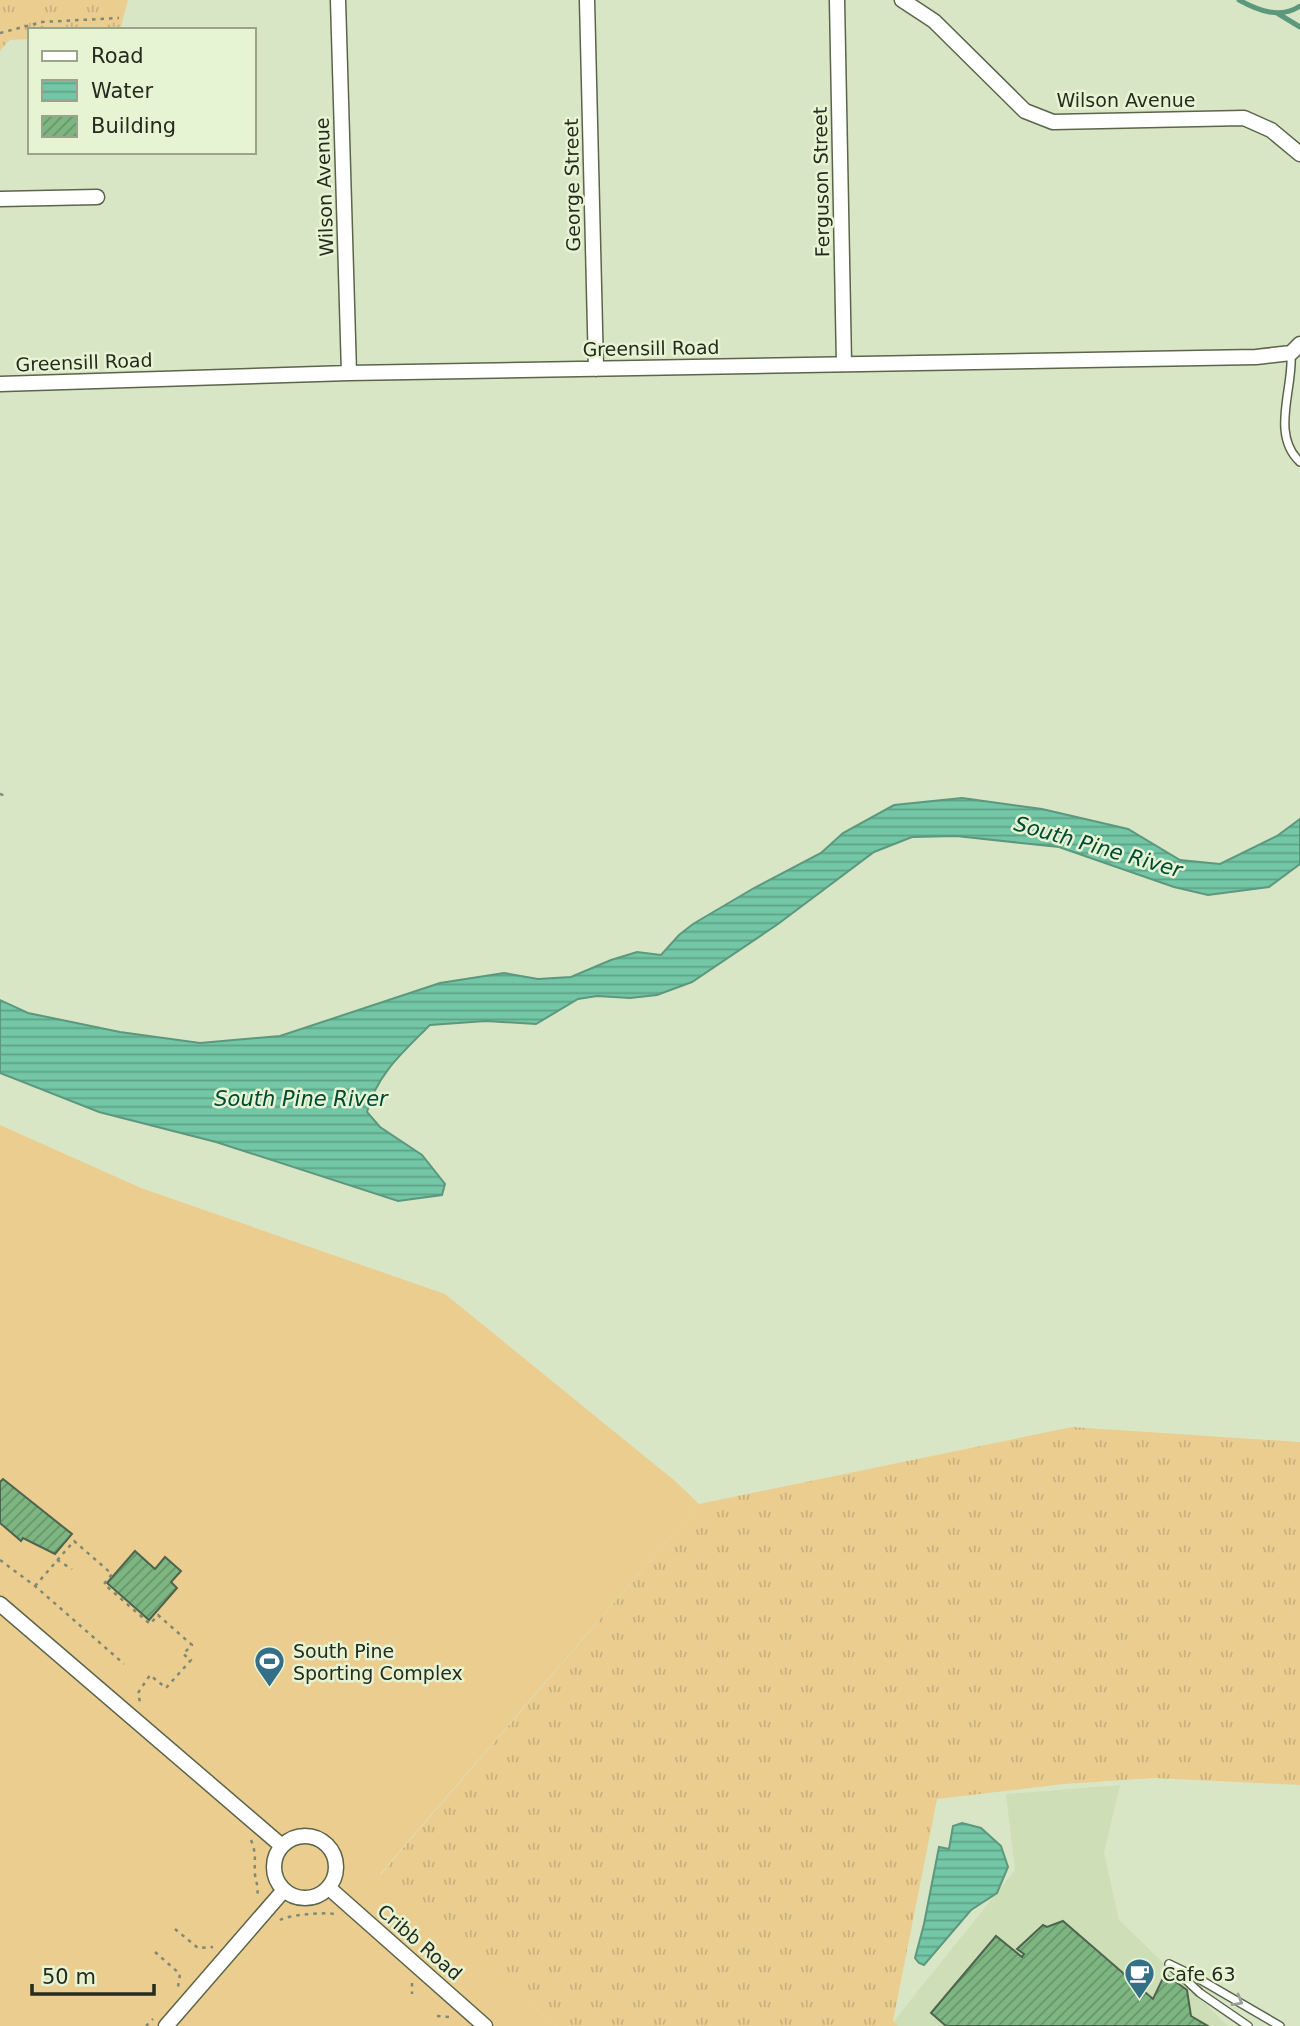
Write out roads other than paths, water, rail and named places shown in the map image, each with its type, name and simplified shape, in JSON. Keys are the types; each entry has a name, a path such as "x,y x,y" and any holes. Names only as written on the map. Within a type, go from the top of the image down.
{"street":[{"name":"Wilson Avenue","path":"338,0 349,373"},
{"name":"George Street","path":"587,0 596,369"},
{"name":"Ferguson Street","path":"837,0 844,364"},
{"name":"Wilson Avenue","path":"902,0 934,21 1025,111 1044,119 1053,122 1244,118 1271,130 1300,154"},
{"path":"0,199 97,197"},
{"name":"Greensill Road","path":"0,384 349,373 1256,357 1295,348"},
{"path":"0,1604 282,1846"},
{"path":"312,1836 330,1847 337,1868 329,1888 312,1898 292,1896 284,1890 277,1882 274,1863 282,1846 290,1839 312,1836"},
{"name":"Cribb Road","path":"329,1888 485,2026"},
{"path":"159,2022 284,1890"}],"lane":[{"path":"1295,348 1286,438 1290,451 1300,462"},
{"path":"1248,2026 1200,1993 1169,1964 1280,2026"}],"water":[{"name":"South Pine River","path":"962,798 1042,809 1128,829 1180,860 1220,864 1277,836 1300,819 1300,864 1269,887 1208,895 1174,887 1059,847 956,836 912,837 874,852 778,924 692,982 657,995 578,999 536,1024 486,1021 430,1025 384,1075 367,1112 380,1127 422,1155 445,1184 442,1195 398,1201 216,1142 99,1112 0,1073 0,1000 28,1013 120,1032 200,1043 280,1036 440,983 504,973 538,979 571,977 637,952 661,955 693,924 821,853 843,833 894,805"},
{"path":"962,1823 981,1828 1001,1846 1008,1867 997,1893 971,1910 924,1965 915,1958 939,1847 949,1849 953,1826"}],"waterway":[{"path":"1239,0 1277,13 1300,6"},
{"path":"1277,13 1300,27"}],"place":[{"name":"South Pine Sporting Complex","path":"270,1689"},
{"name":"Cafe 63","path":"1139,2001"}]}
